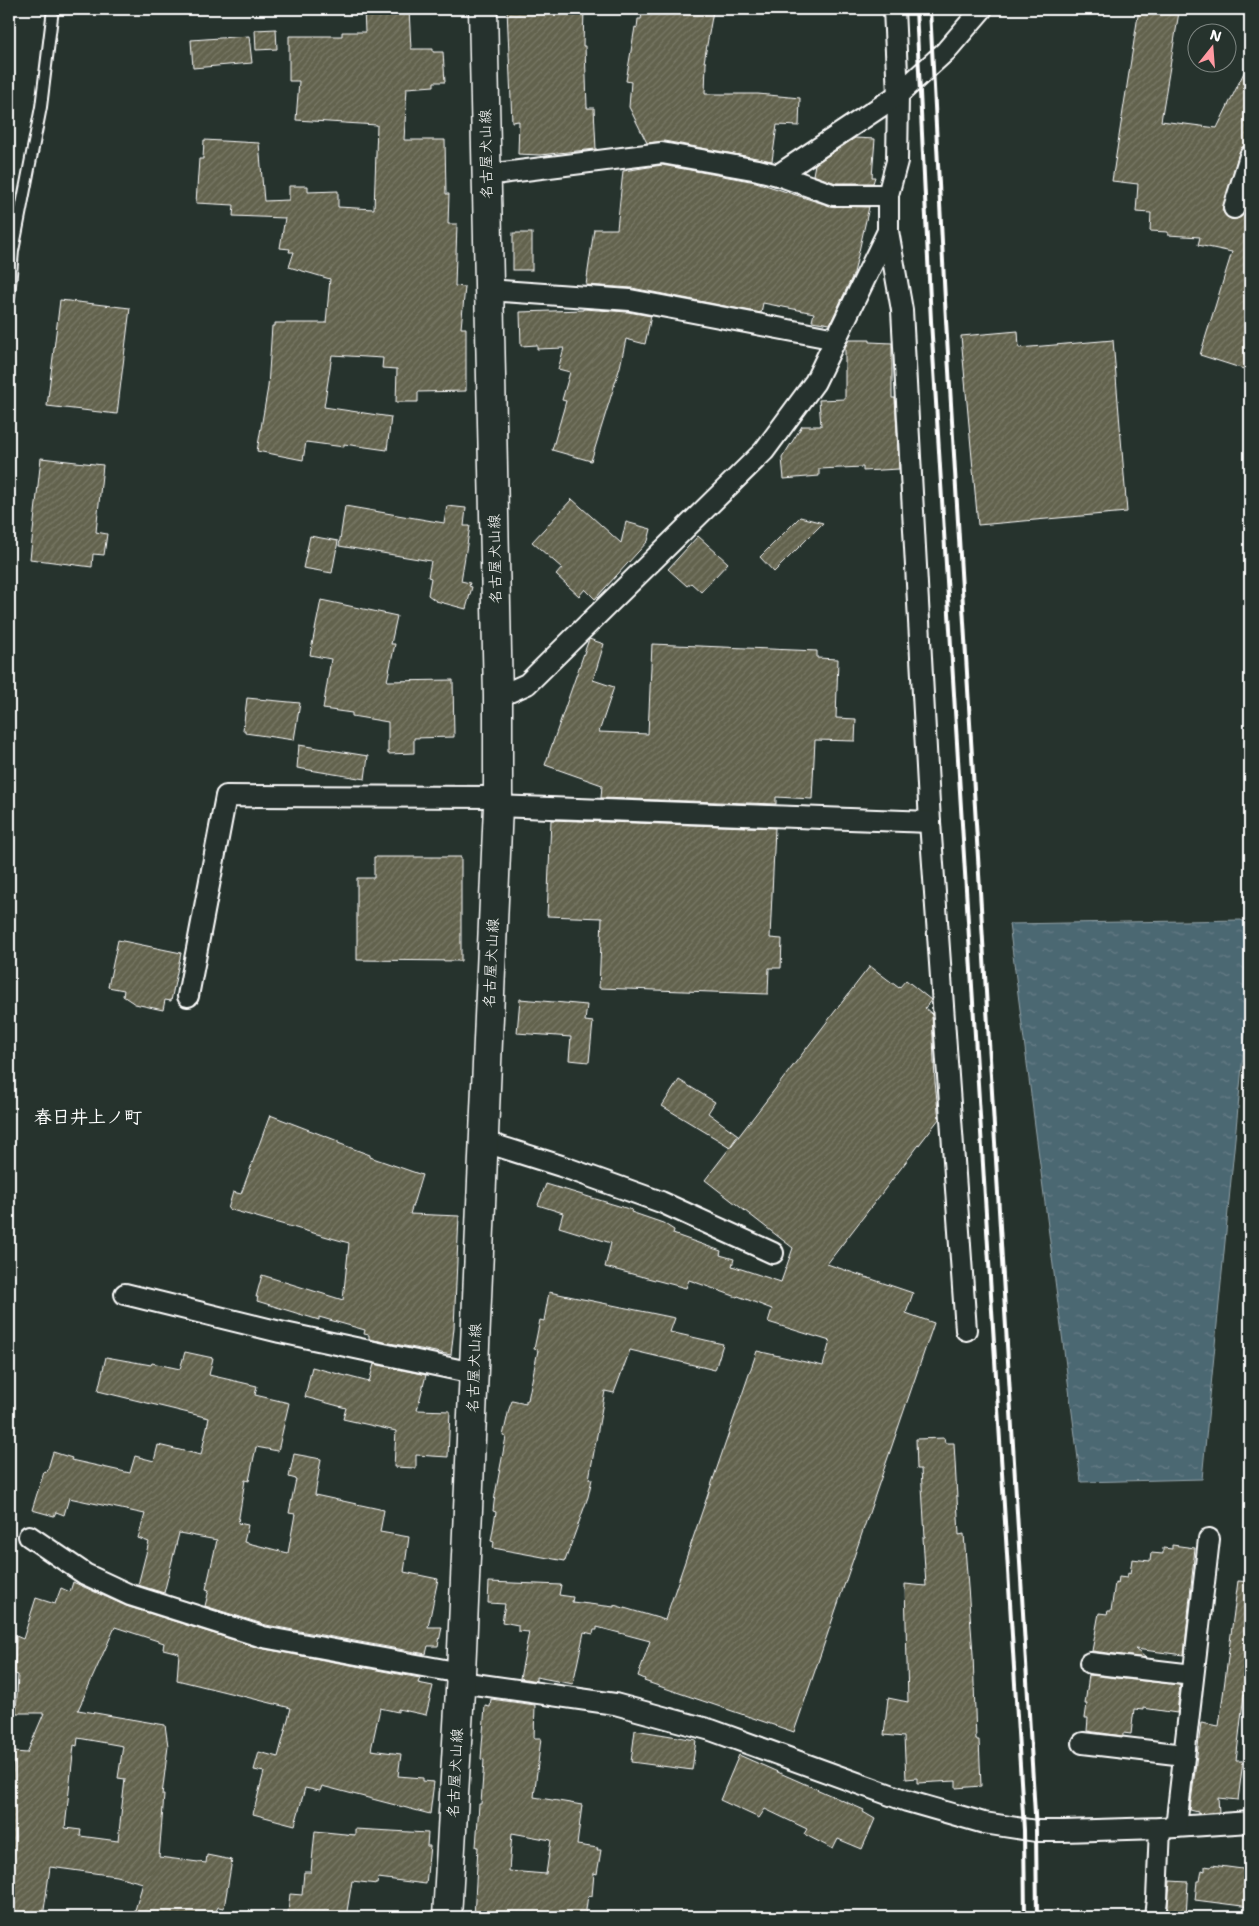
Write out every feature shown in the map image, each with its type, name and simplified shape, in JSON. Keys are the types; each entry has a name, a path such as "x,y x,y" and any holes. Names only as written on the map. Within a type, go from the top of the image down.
{"main road":[{"name":"名古屋犬山線","path":"447,1917 474,1373 482,1141 498,802 498,697 483,9"}],"street":[{"path":"894,9 898,95 897,161 888,195 888,231 902,310 930,822 966,1330"},
{"path":"778,175 898,95 946,51 982,9"},
{"path":"486,175 662,153 758,170 834,195 888,195"},
{"path":"1234,208 1250,156"},
{"path":"498,697 527,684 764,451 815,382 888,231"},
{"path":"488,290 630,300 836,339"},
{"path":"188,996 226,796 498,802 930,822"},
{"path":"482,1141 561,1166 660,1202 773,1253"},
{"path":"125,1294 280,1332 474,1373"},
{"path":"30,1536 85,1574 130,1595 263,1637 460,1677 615,1704 711,1730 907,1801 984,1823 1036,1831 1168,1827 1250,1822"},
{"path":"1154,1917 1168,1827 1184,1755 1210,1539"},
{"path":"1090,1663 1193,1675"},
{"path":"1083,1743 1184,1755"}],"lane":[{"path":"9,297 13,251 40,107 53,9"}],"water":[{"path":"1241,920 1250,925 1250,984 1202,1479 1081,1482 1009,924"}],"building":[{"path":"364,9 409,9 411,49 433,49 433,52 443,52 445,82 434,82 434,86 407,88 404,140 445,140 446,194 449,194 448,224 457,224 455,286 465,287 461,328 466,328 466,391 418,392 418,402 396,402 397,369 382,368 383,358 332,355 324,407 391,417 387,450 344,444 344,447 306,442 303,460 257,451 268,387 272,326 275,326 275,323 326,323 330,279 289,267 294,252 289,252 290,249 280,248 285,218 233,216 234,205 196,203 199,159 203,159 204,140 259,143 264,201 289,200 289,186 308,186 308,192 338,191 338,207 374,209 377,125 296,120 299,81 289,81 289,36 342,36 342,32 365,32"},
{"path":"507,9 584,9 583,46 585,46 587,108 594,108 596,149 540,155 518,154 519,121 512,122"},
{"path":"643,9 700,9 713,11 704,62 706,62 705,94 758,94 800,98 799,126 777,125 772,161 664,141 647,143 629,107 631,82 626,81 635,27 637,28 638,19 641,19"},
{"path":"1139,9 1179,12 1161,121 1217,128 1250,60 1250,144 1242,147 1239,153 1222,210 1231,219 1237,219 1245,212 1250,196 1250,371 1200,355 1232,252 1198,245 1200,237 1168,235 1168,232 1150,231 1151,213 1136,212 1138,184 1112,181"},
{"path":"276,29 277,49 256,50 255,30"},
{"path":"249,36 252,63 193,68 191,40"},
{"path":"855,138 875,139 872,177 875,177 873,183 836,183 813,175 815,164"},
{"path":"662,165 756,182 830,206 869,207 854,273 830,324 812,321 814,313 763,303 761,313 632,288 586,285 594,229 617,229 623,171"},
{"path":"513,233 532,233 532,270 513,270"},
{"path":"60,300 130,308 117,414 47,406"},
{"path":"583,309 628,312 651,316 645,344 626,339 620,367 591,461 552,450 566,401 562,400 570,372 558,369 564,348 537,349 537,345 521,346 520,312"},
{"path":"1018,331 1019,348 1113,340 1127,512 978,525 961,336"},
{"path":"849,340 892,343 892,398 895,398 899,469 863,471 863,467 819,469 819,476 784,479 782,458 802,426 821,426 819,400 845,399 845,347"},
{"path":"41,458 103,465 96,532 107,534 104,555 93,554 92,567 30,559"},
{"path":"572,499 621,543 626,522 651,529 648,541 595,599 585,589 579,596 556,575 562,568 532,542"},
{"path":"345,506 444,523 447,506 466,508 464,526 470,526 461,581 470,583 469,586 472,587 466,609 436,601 428,595 431,578 428,577 431,561 339,546"},
{"path":"800,517 823,523 774,572 760,557"},
{"path":"310,536 338,541 332,573 303,568"},
{"path":"698,536 728,563 701,592 691,583 687,586 668,569"},
{"path":"321,600 397,616 391,644 395,644 387,681 453,680 454,737 414,738 414,753 388,754 388,722 352,716 352,713 323,709 331,659 310,655"},
{"path":"589,639 604,644 593,680 614,687 599,732 648,734 652,644 817,651 817,658 838,659 836,718 856,719 855,741 815,740 812,799 776,797 776,804 601,798 602,785 545,765"},
{"path":"247,698 300,703 294,740 245,733 245,730 243,730"},
{"path":"299,745 368,756 365,779 297,768"},
{"path":"551,820 775,828 770,938 782,939 781,968 769,968 768,994 599,988 602,918 547,916"},
{"path":"374,857 461,857 461,961 357,960 357,878 374,878"},
{"path":"118,940 181,953 171,1001 165,1000 163,1010 135,1004 123,996 124,990 108,987"},
{"path":"870,966 899,988 906,980 931,1000 925,1008 932,1014 935,1082 939,1119 827,1264 913,1293 906,1313 934,1323 794,1732 644,1681 645,1679 638,1676 650,1641 597,1627 593,1634 584,1632 573,1684 536,1677 536,1681 520,1678 529,1632 518,1631 518,1625 502,1622 505,1604 488,1603 489,1582 561,1585 559,1595 573,1597 572,1602 614,1607 614,1605 665,1620 757,1351 823,1366 830,1341 768,1322 772,1309 738,1296 689,1280 686,1288 605,1267 611,1243 559,1227 563,1213 538,1205 546,1184 632,1210 631,1212 663,1223 674,1230 673,1234 721,1251 720,1255 734,1259 732,1266 781,1282 793,1248 705,1180"},
{"path":"520,999 587,1005 585,1021 593,1022 589,1062 569,1060 571,1037 517,1033"},
{"path":"679,1080 715,1102 708,1113 738,1135 730,1147 662,1106"},
{"path":"270,1115 338,1141 338,1143 370,1155 370,1157 422,1175 410,1214 459,1216 451,1355 369,1339 369,1335 364,1334 365,1330 319,1317 319,1320 257,1301 258,1297 256,1297 262,1275 343,1300 349,1243 228,1209 233,1192 241,1194"},
{"path":"549,1292 675,1318 670,1332 723,1344 715,1370 630,1350 614,1393 605,1391 589,1479 592,1479 588,1497 565,1561 493,1548 494,1542 491,1541 496,1512 493,1511 495,1495 506,1437 503,1436 509,1409 512,1401 526,1404 526,1400 528,1400 538,1350 534,1349 540,1320 544,1321"},
{"path":"185,1352 213,1358 209,1375 257,1386 255,1395 289,1403 278,1451 256,1447 249,1481 245,1480 238,1523 248,1525 244,1542 288,1553 295,1514 289,1513 296,1479 289,1477 294,1454 321,1459 315,1495 384,1510 380,1532 409,1537 404,1572 438,1579 428,1627 442,1627 438,1646 428,1646 426,1654 266,1625 205,1606 209,1590 206,1589 217,1540 179,1533 164,1593 138,1585 149,1542 138,1538 145,1514 69,1498 64,1515 56,1512 54,1516 32,1510 44,1471 47,1472 53,1452 72,1458 71,1460 130,1473 135,1456 154,1461 158,1445 201,1455 209,1418 98,1391 106,1357 180,1369"},
{"path":"374,1364 426,1375 417,1410 450,1411 448,1457 416,1455 416,1468 394,1467 396,1431 343,1419 346,1408 305,1397 312,1367 369,1382"},
{"path":"944,1438 945,1443 954,1443 959,1535 964,1534 973,1654 976,1740 979,1740 981,1786 956,1788 956,1781 917,1783 917,1778 906,1779 904,1737 884,1735 888,1698 908,1702 905,1584 926,1586 921,1469 917,1469 916,1439"},
{"path":"1172,1545 1195,1548 1184,1655 1135,1649 1146,1658 1092,1651 1099,1613 1107,1614 1108,1611 1111,1611 1115,1583 1118,1584 1119,1577 1127,1578 1128,1573 1130,1574 1132,1559 1150,1561 1151,1553 1163,1554 1163,1548 1172,1549"},
{"path":"1238,1581 1250,1582 1250,1695 1244,1694 1236,1761 1243,1761 1238,1800 1218,1798 1219,1812 1198,1814 1198,1812 1190,1810 1201,1723 1219,1726"},
{"path":"73,1582 126,1606 259,1648 420,1678 418,1683 433,1686 426,1715 398,1709 398,1712 380,1708 371,1750 401,1754 398,1776 423,1778 423,1781 434,1782 430,1814 322,1786 320,1791 305,1788 295,1825 253,1814 264,1772 254,1770 259,1752 278,1757 291,1708 177,1680 179,1653 163,1649 164,1643 115,1627 78,1710 165,1725 168,1746 162,1795 164,1795 159,1857 206,1863 207,1855 232,1860 224,1908 218,1907 213,1917 133,1917 143,1883 116,1876 50,1867 43,1917 9,1917 9,1827 14,1784 12,1784 14,1752 27,1753 44,1713 16,1713 18,1675 15,1674 16,1636 23,1639 36,1598 55,1604 61,1588 70,1592","holes":["78,1738 123,1746 118,1778 125,1779 118,1841 80,1836 81,1830 65,1828 74,1745 77,1746"]},
{"path":"1089,1675 1180,1685 1177,1713 1143,1708 1143,1710 1134,1709 1131,1734 1123,1733 1123,1736 1087,1731 1088,1718 1085,1718 1087,1704 1085,1704"},
{"path":"491,1699 535,1705 534,1738 541,1738 534,1797 582,1805 577,1845 601,1850 597,1874 594,1873 592,1896 588,1895 585,1917 474,1917 478,1847 476,1847 484,1760 481,1759 485,1706 490,1707","holes":["512,1833 551,1840 546,1874 509,1871"]},
{"path":"635,1730 696,1740 692,1770 631,1762"},
{"path":"739,1755 864,1810 863,1812 875,1819 862,1849 838,1839 833,1849 804,1834 807,1829 765,1809 759,1818 720,1800"},
{"path":"355,1829 428,1833 427,1846 430,1846 426,1884 378,1878 377,1884 352,1881 346,1917 288,1913 290,1894 302,1895 304,1872 311,1872 315,1831 355,1835"},
{"path":"1212,1865 1250,1870 1250,1907 1195,1900 1197,1881 1200,1881 1202,1870 1205,1871 1205,1866 1211,1867"},
{"path":"1170,1881 1188,1882 1186,1917 1167,1917"}],"railway":[{"path":"916,9 931,321 1024,1830 1025,1917"},
{"path":"930,9 946,320 1036,1831 1037,1917"}],"district":[{"name":"春日井上ノ町","path":"88,1117"}]}
